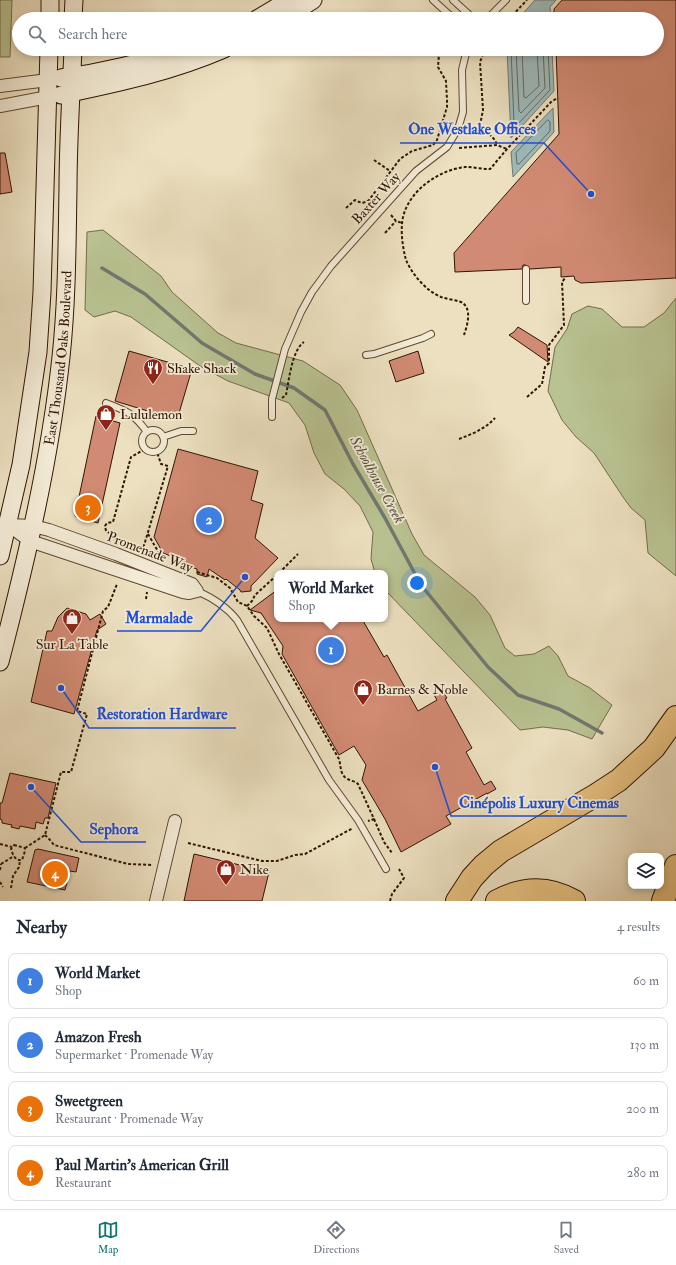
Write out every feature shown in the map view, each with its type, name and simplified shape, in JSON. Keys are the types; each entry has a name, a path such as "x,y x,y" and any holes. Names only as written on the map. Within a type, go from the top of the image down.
{"highway":[{"path":"457,901 472,878 484,865 501,851 619,780 654,748 676,717"},
{"path":"663,901 676,866"},
{"path":"497,901 509,894 528,890 563,894 574,901"}],"main road":[{"path":"50,0 50,12"},
{"path":"74,0 74,12"},
{"path":"269,12 289,0"},
{"path":"294,12 313,0"},
{"name":"East Thousand Oaks Boulevard","path":"0,556 4,524 22,461 38,352 42,292 49,56"},
{"name":"East Thousand Oaks Boulevard","path":"0,662 32,534 53,421 61,357 66,303 73,56"},
{"path":"48,97 71,85 162,56"},
{"path":"48,80 71,85 111,85 170,70 206,56"}],"street":[{"path":"0,86 48,80"},
{"path":"0,106 48,97"},
{"name":"Promenade Way","path":"4,524 184,592 189,593 197,591 192,584 101,548 49,530 32,534"},
{"path":"156,901 175,821"}],"lane":[{"path":"433,0 446,12"},
{"path":"453,0 466,12"},
{"path":"493,12 506,0"},
{"name":"Baxter Way","path":"272,417 272,399 289,338 312,292 331,266 416,171 447,147 458,129 463,106 462,70 465,56"},
{"path":"526,269 526,301"},
{"path":"366,355 374,354 423,338 430,334"},
{"path":"106,403 126,410 137,419 146,432"},
{"path":"156,431 163,437 163,447 157,452 150,452 145,449 142,442 146,432 156,431"},
{"path":"163,437 181,431 193,431"},
{"path":"197,591 211,597 230,611 237,620 329,780 358,820 386,869"}],"path":[{"path":"515,12 526,0"},
{"path":"346,208 355,200 365,203 369,200 400,159 412,150 433,145 437,140 447,107 446,81 438,67 439,56"},
{"path":"482,56 480,62 483,110 480,126 495,140 497,145"},
{"path":"464,335 468,310 463,303 440,296 426,287 414,274 407,261 402,244 402,223 406,209 412,198 421,188 436,177 465,167 490,169 552,101 558,98"},
{"path":"459,148 497,145 507,149"},
{"path":"374,160 390,171"},
{"path":"369,200 373,203"},
{"path":"391,215 396,221 402,223"},
{"path":"385,233 396,221"},
{"path":"527,398 542,384 545,367 550,360 549,345 564,325 562,282 566,277"},
{"path":"286,395 295,355 300,345 304,342"},
{"path":"459,439 474,434 491,423 495,418"},
{"path":"116,541 114,534 106,531 105,526 108,523 113,522 131,457 145,449"},
{"path":"142,552 168,466 161,464 157,452"},
{"path":"148,534 163,560"},
{"path":"282,570 298,554"},
{"path":"247,606 274,578"},
{"path":"25,848 45,835 61,772 71,772 87,714 78,711 103,611 108,608 118,584"},
{"path":"146,599 147,592"},
{"path":"374,819 384,842 392,853"},
{"path":"188,843 262,861 277,861 285,857 305,854 353,828"},
{"path":"45,835 54,845 128,864 154,865"},
{"path":"0,844 12,847 17,845 25,848"},
{"path":"12,847 14,856 20,860"},
{"path":"11,888 13,876 19,867 20,860 24,857 25,848"},
{"path":"0,870 0,864 14,856"},
{"path":"390,901 392,894 404,878 399,868"},
{"path":"0,882 3,887"}],"green space":[{"path":"0,0 12,0 10,57 0,57"},
{"path":"103,230 161,276 172,292 218,333 236,343 303,361 340,385 357,410 412,534 424,555 475,597 490,615 505,648 515,656 534,654 549,646 558,656 568,676 590,688 612,705 592,739 568,730 543,727 520,730 388,593 388,570 374,570 371,559 373,532 360,506 344,489 325,474 314,453 305,425 289,403 228,381 200,366 131,317 115,311 94,317 85,310 87,232"},
{"path":"676,298 676,576 648,553 645,520 631,508 594,453 576,437 562,420 548,391 555,347 567,329 572,314 588,306 602,309 622,327 644,327 664,313"}],"water":[{"path":"535,0 556,0 550,7 550,12 524,12"},
{"path":"507,56 552,56 554,91 511,138"},
{"path":"553,108 554,132 513,177 511,152"}],"building":[{"path":"562,0 676,0 676,278 581,283 575,280 574,276 561,277 561,267 530,269 526,265 523,265 522,269 455,272 454,253 559,134 556,56 664,56 664,12 554,12 554,9"},
{"path":"0,153 5,153 12,192 0,194"},
{"path":"518,327 547,345 548,362 509,335"},
{"name":"Shake Shack","path":"129,351 192,369 177,420 115,401"},
{"path":"418,351 424,373 396,382 389,361"},
{"path":"96,416 120,423 98,523 75,516"},
{"path":"178,449 258,471 251,500 263,504 255,538 278,558 251,586 251,591 241,592 226,579 225,580 209,569 207,577 197,574 197,569 173,561 173,557 163,553 154,537"},
{"path":"274,592 274,622 364,622 384,657 387,655 418,711 437,700 434,695 442,690 447,698 445,699 472,748 466,752 484,785 491,781 496,789 446,816 451,824 401,852 385,819 362,780 366,765 354,746 339,755 282,654 283,646 261,613 250,610"},
{"path":"67,608 86,614 90,620 100,614 106,624 97,630 74,714 31,702 47,631 52,631 58,617"},
{"path":"10,773 56,783 48,818 45,818 43,824 36,822 35,829 20,826 19,829 11,827 12,825 2,823 2,820 0,819 0,803 2,803"},
{"path":"38,849 79,858 76,872 70,871 65,890 27,882 35,850"},
{"name":"Nike","path":"194,854 269,872 262,901 184,901"}],"waterway":[{"name":"Schoolhouse Creek","path":"102,268 145,294 202,343 255,374 294,388 325,410 353,464 385,518 421,585 488,667 518,695 559,709 602,733"}],"place":[{"name":"One Westlake Offices","path":"591,194"},
{"name":"Shake Shack","path":"153,385"},
{"name":"Lululemon","path":"106,431"},
{"name":"Sweetgreen","path":"88,508"},
{"name":"Amazon Fresh","path":"209,520"},
{"name":"Marmalade","path":"245,577"},
{"name":"Sur La Table","path":"72,635"},
{"name":"World Market","path":"331,650"},
{"name":"Restoration Hardware","path":"61,688"},
{"name":"Barnes & Noble","path":"363,706"},
{"name":"Cinépolis Luxury Cinemas","path":"435,767"},
{"name":"Sephora","path":"31,787"},
{"name":"Paul Martin's American Grill","path":"55,874"},
{"name":"Nike","path":"226,886"}]}
